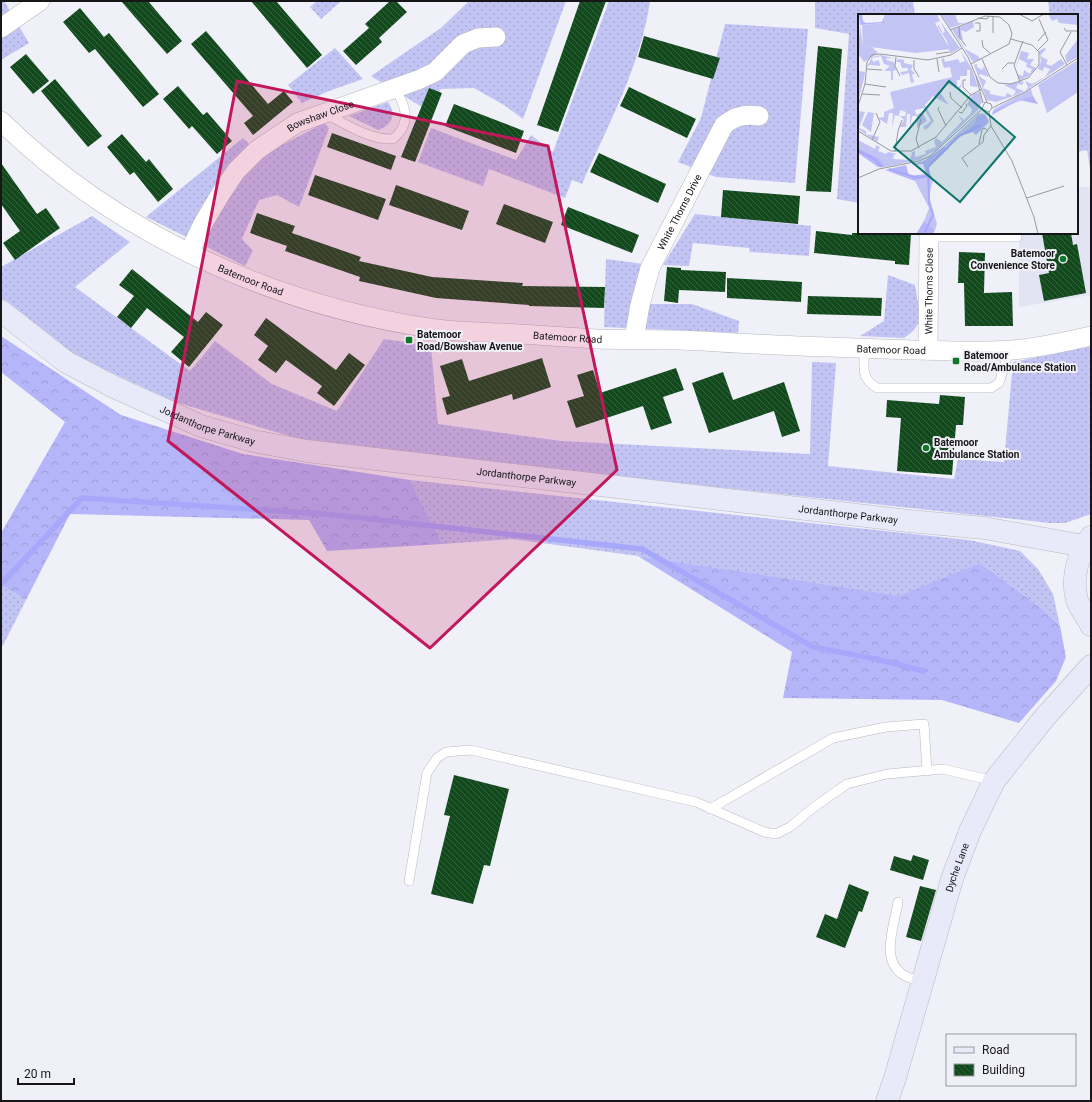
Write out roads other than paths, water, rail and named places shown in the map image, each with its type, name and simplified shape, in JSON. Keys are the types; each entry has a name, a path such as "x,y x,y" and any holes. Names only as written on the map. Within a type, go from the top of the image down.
{"main road":[{"name":"Jordanthorpe Parkway","path":"1,311 66,362 114,387 201,426 253,441 307,451 909,521 984,528 1087,542"},
{"path":"1087,542 1075,575 1077,600 1091,625"},
{"name":"Dyche Lane","path":"887,1101 952,879 970,831 994,780 1045,717 1091,666"}],"street":[{"path":"1,28 40,1"},
{"name":"Bowshaw Close","path":"189,253 204,222 236,172 257,150 297,123 436,72 463,44 478,38 496,37"},
{"name":"White Thorns Drive","path":"634,339 640,305 650,268 724,125 733,118 748,115 759,116"},
{"name":"Batemoor Road","path":"1,121 52,167 100,202 189,253 271,288 309,301 362,315 438,329 864,349 1009,351 1045,346 1091,336"},
{"name":"White Thorns Close","path":"928,350 929,235"}],"lane":[{"path":"324,113 362,132 384,140 392,140 398,135 405,116 404,105 395,88"},
{"path":"929,235 1017,237"},
{"path":"864,349 864,375 868,383 876,388 991,388 999,383 1009,351"},
{"path":"710,809 833,738 886,727 924,724 927,771"},
{"path":"409,881 427,773 437,758 446,752 471,750 478,751 542,765 591,779 623,784 696,802 764,832 776,834 790,827 814,807 847,784 887,774 943,769 994,780"},
{"path":"898,902 890,957 895,967 903,974 922,982"}],"waterway":[{"path":"1,584 82,498 325,514 642,549 813,647 876,659 924,671"}],"place":[{"name":"Batemoor Convenience Store","path":"1063,259"},
{"name":"Batemoor Road/Bowshaw Avenue","path":"409,340"},
{"name":"Batemoor Road/Ambulance Station","path":"956,361"},
{"name":"Batemoor Ambulance Station","path":"926,448"}]}
